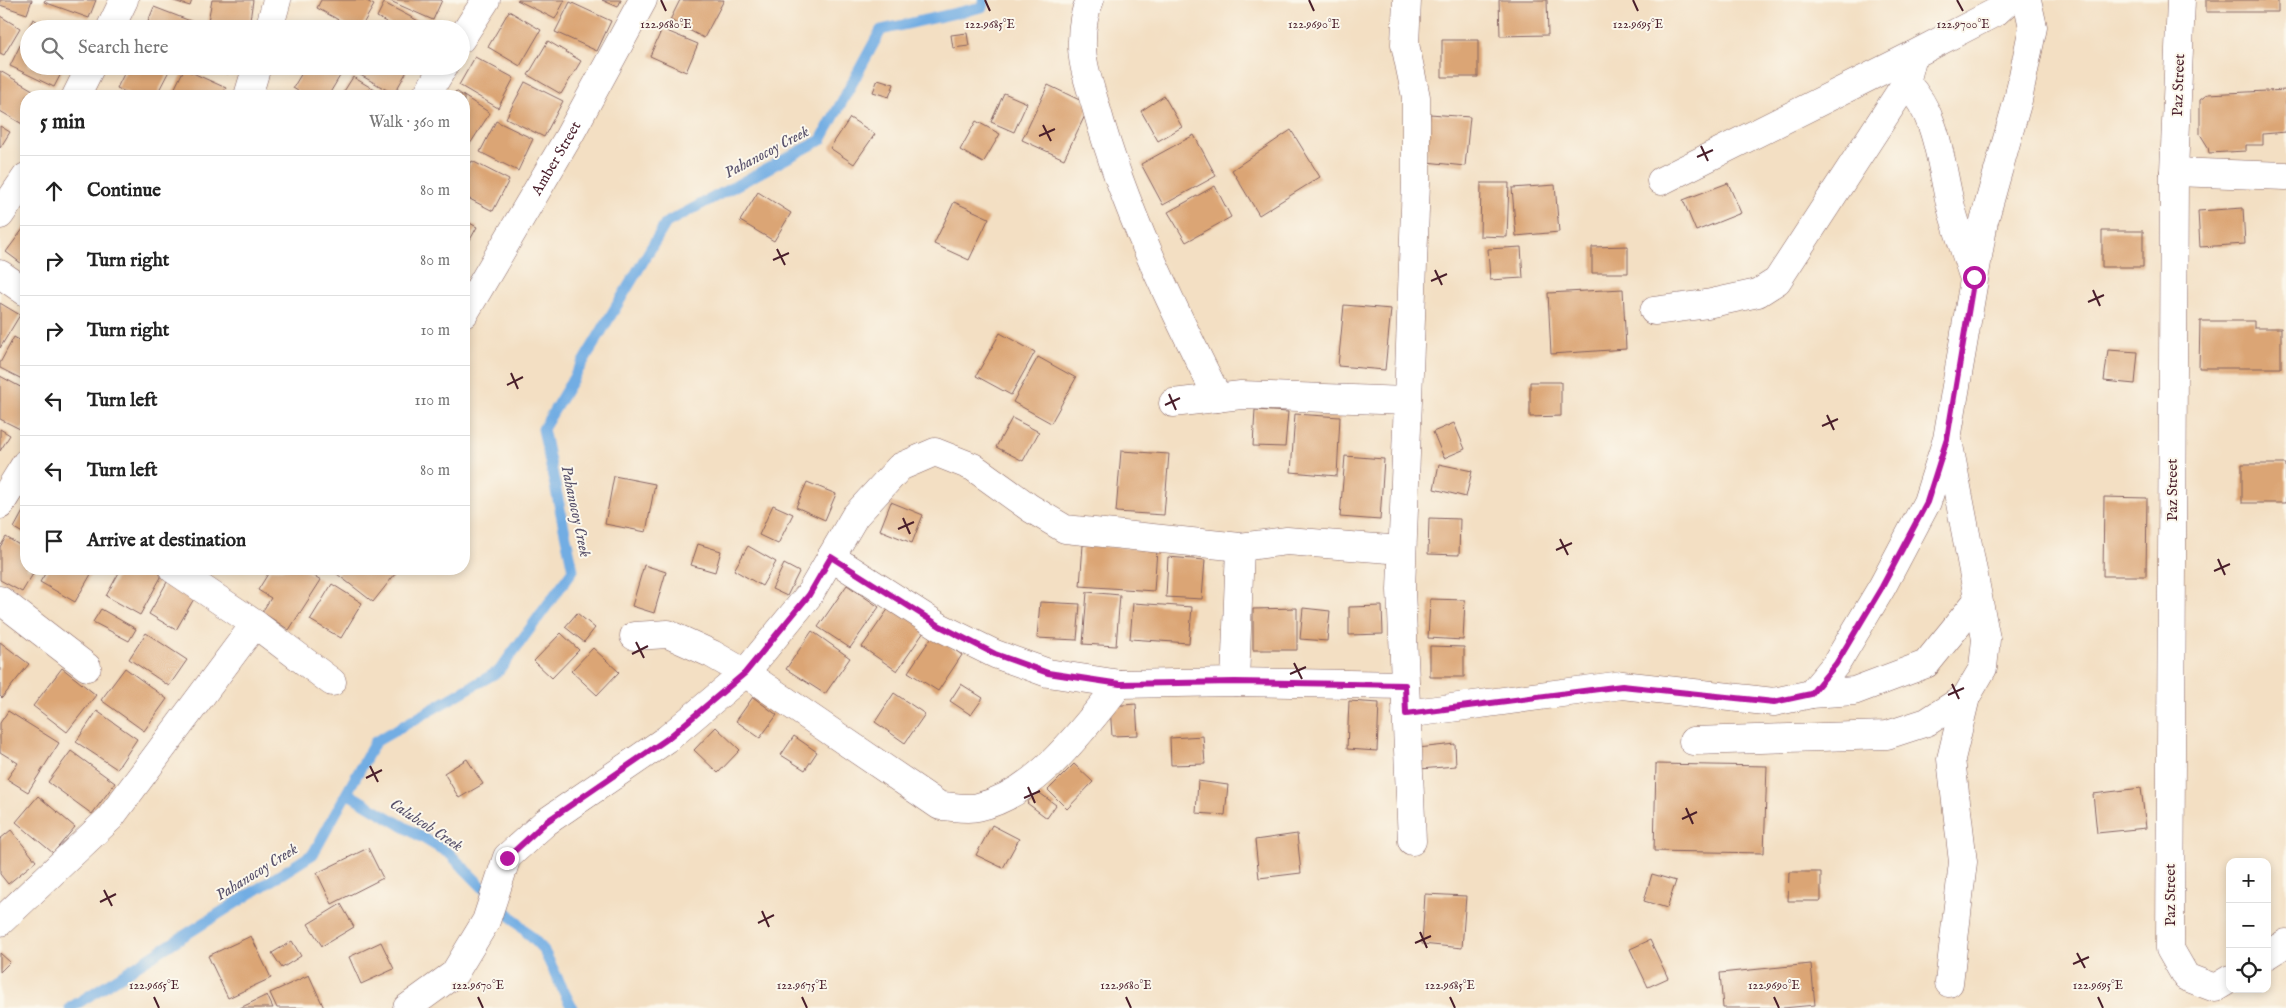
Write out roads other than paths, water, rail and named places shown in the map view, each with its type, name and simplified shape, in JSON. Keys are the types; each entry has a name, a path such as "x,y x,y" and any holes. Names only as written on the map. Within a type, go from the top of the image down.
{"street":[{"path":"114,20 124,0"},
{"path":"271,20 276,0"},
{"path":"470,25 486,0"},
{"name":"Amber Street","path":"470,304 568,136 643,0"},
{"path":"1090,0 1085,11 1082,42 1086,71 1108,150 1165,291 1218,398"},
{"path":"1406,0 1405,44 1416,97 1415,192 1401,590 1412,841"},
{"path":"1661,181 1914,55 1996,12 2009,0"},
{"path":"1811,694 1836,664 1882,587 1927,502 1947,439 1984,221 2018,100 2033,27 2027,0"},
{"name":"Paz Street","path":"2181,0 2174,172 2170,948 2186,977 2215,988 2226,981"},
{"path":"1654,311 1707,304 1758,293 1777,281 1906,83 1914,55"},
{"path":"79,90 86,75"},
{"path":"250,90 254,75"},
{"path":"430,90 439,75"},
{"path":"1906,83 1919,96 1932,121 1951,208 1974,277"},
{"path":"2174,172 2286,176"},
{"path":"0,215 20,186"},
{"path":"0,274 20,288"},
{"path":"1174,402 1241,395 1407,401"},
{"path":"1947,439 1986,640 1983,668 1966,697 1952,759 1963,862 1950,983"},
{"path":"407,1008 454,974 486,922 507,858 546,822 667,739 745,673 809,595 855,516 900,467 935,452 974,467 1030,508 1065,529 1240,548 1287,541 1402,550"},
{"path":"0,505 20,475"},
{"path":"1235,682 1240,548"},
{"path":"831,557 940,626 995,654 1048,673 1120,684 1235,682 1405,685"},
{"path":"182,575 255,624 332,682"},
{"path":"0,600 87,667"},
{"path":"1406,714 1622,686 1774,702 1811,694 1854,691 1926,664 1978,600"},
{"path":"0,922 110,818 255,624"},
{"path":"634,636 668,634 712,654 745,673 940,806 976,808 1009,797 1062,754 1120,684"},
{"path":"1693,741 1887,736 1926,722 1966,697"},
{"path":"2271,953 2286,944"}],"waterway":[{"name":"Pahanocoy Creek","path":"70,1008 313,854 375,742 499,671 573,570 543,429 666,223 821,140 881,30 982,7 984,0"},
{"name":"Calubcob Creek","path":"347,793 450,854 543,949 572,1008"}]}
